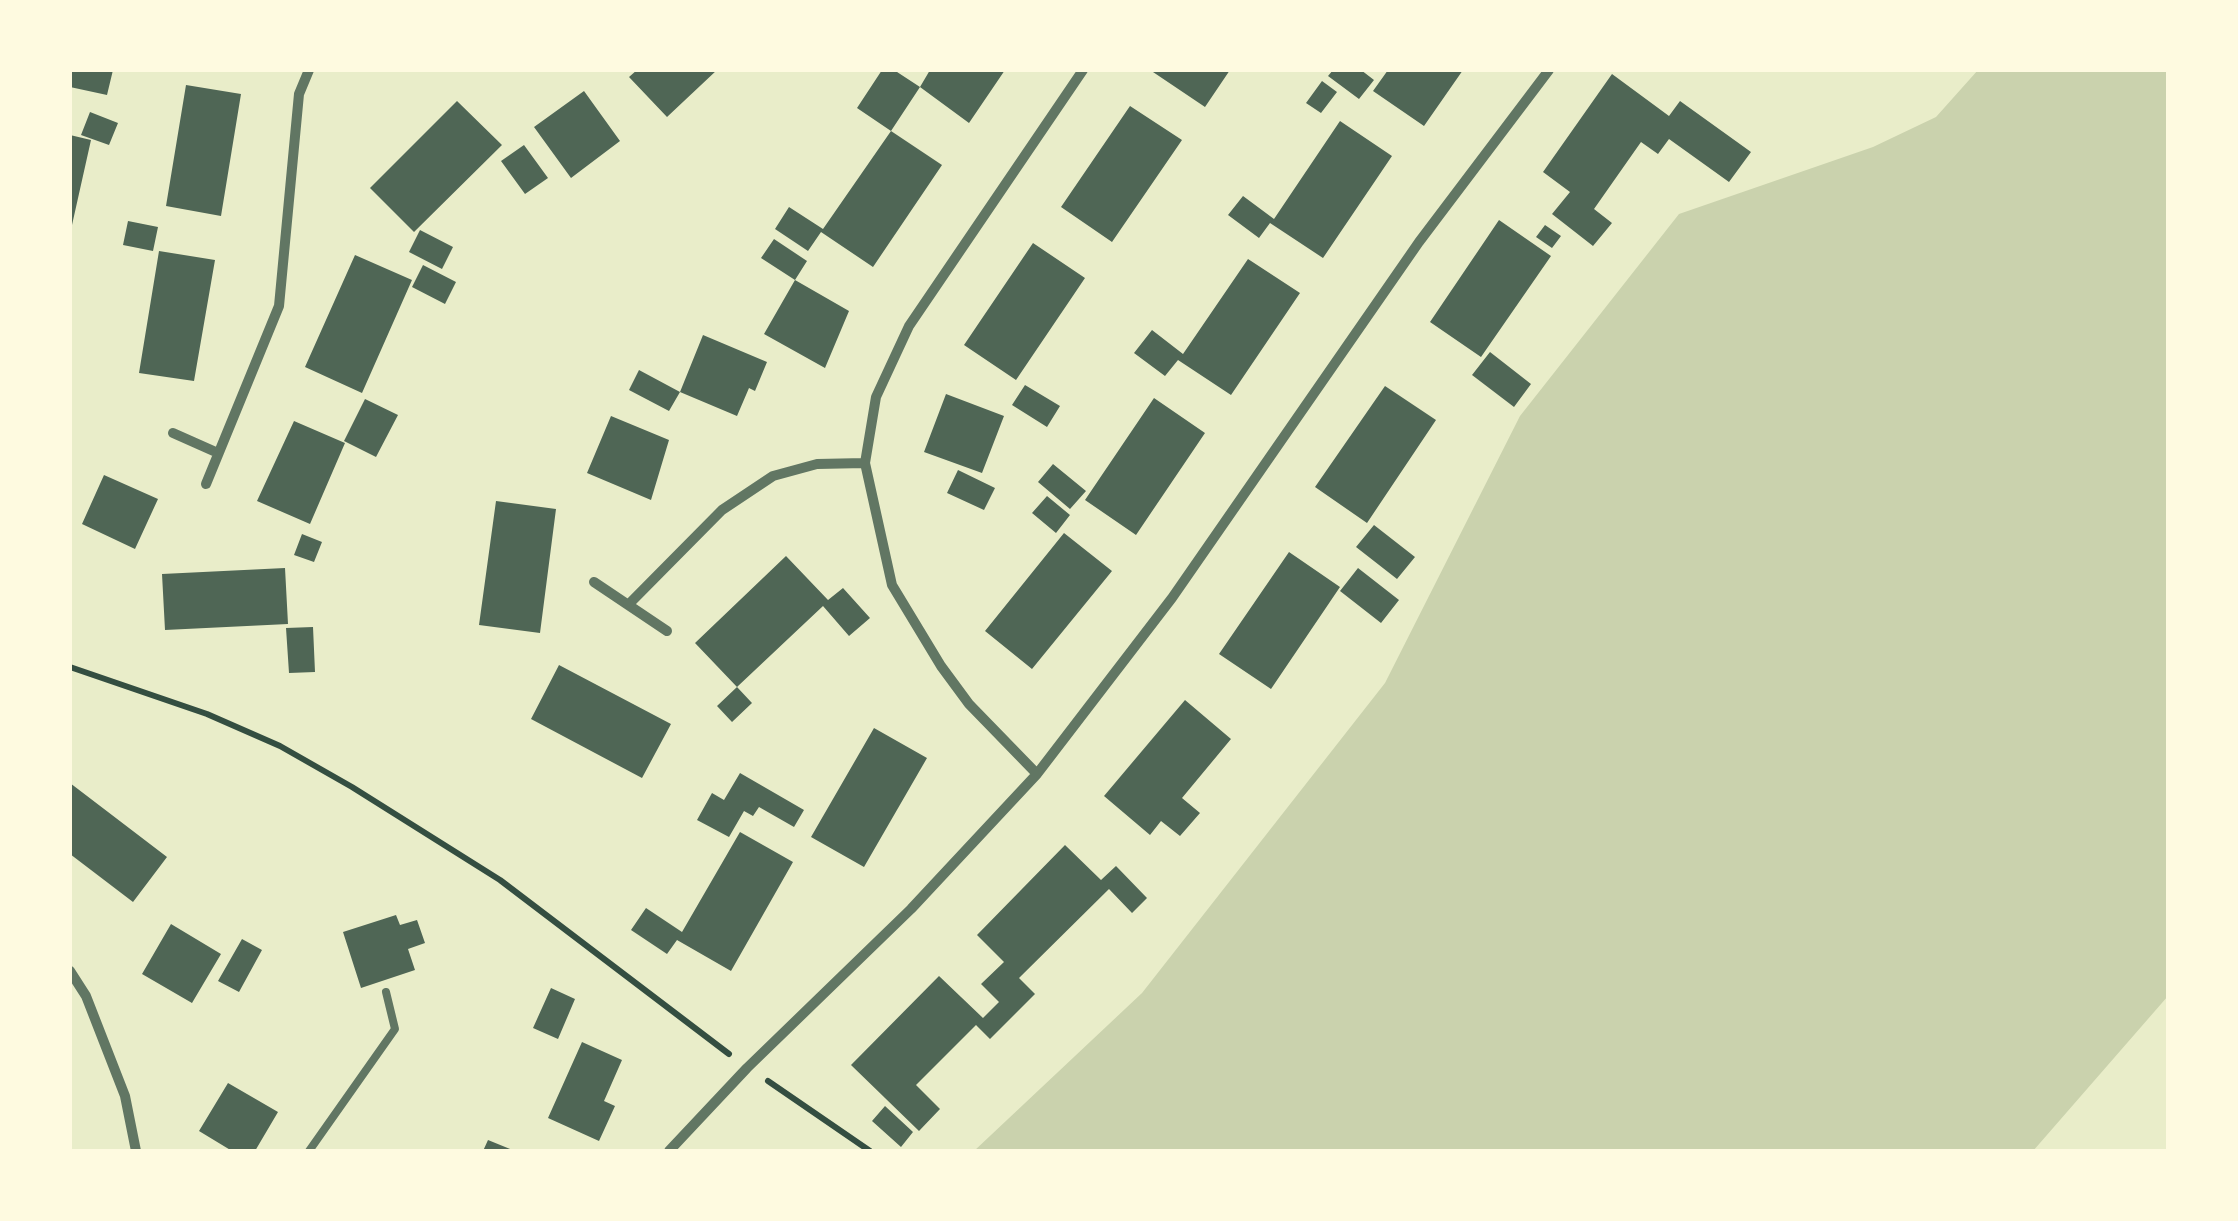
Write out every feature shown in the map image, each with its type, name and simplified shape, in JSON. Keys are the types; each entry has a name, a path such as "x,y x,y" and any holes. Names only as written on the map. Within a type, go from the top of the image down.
{"street":[{"path":"206,484 279,306 300,94 310,70"},
{"path":"1037,774 969,704 940,666 892,584 865,463 876,397 909,326 1083,70"},
{"path":"669,1151 747,1068 911,909 1037,774 1172,598 1419,242 1549,70"},
{"path":"173,433 218,453"},
{"path":"628,606 722,510 773,476 817,464 865,463"},
{"path":"594,582 667,631"},
{"path":"70,971 86,996 125,1096 136,1151"}],"lane":[{"path":"309,1151 395,1029 386,992"}],"path":[{"path":"70,668 208,714 280,746 352,786 500,880 747,1068 870,1151"}],"green space":[{"path":"1978,70 2168,70 2168,996 2033,1151 974,1151 1142,993 1385,683 1520,416 1679,214 1873,147 1936,117"}],"building":[{"path":"70,70 113,70 107,95 70,87"},
{"path":"637,70 717,70 667,117 629,77"},
{"path":"882,70 894,70 920,87 891,131 857,108"},
{"path":"930,70 1005,70 969,123 920,87"},
{"path":"1150,70 1230,70 1205,107"},
{"path":"1333,70 1361,70 1374,80 1359,99 1328,76"},
{"path":"1388,70 1463,70 1424,126 1373,91"},
{"path":"1612,74 1669,116 1680,101 1751,152 1729,182 1669,139 1658,154 1641,142 1594,209 1612,223 1593,246 1552,214 1570,192 1543,172"},
{"path":"1322,81 1337,92 1321,113 1306,103"},
{"path":"186,85 241,94 221,216 166,206"},
{"path":"584,91 620,141 571,178 534,127"},
{"path":"457,101 502,145 414,232 370,188"},
{"path":"1130,106 1182,140 1112,242 1061,207"},
{"path":"90,112 118,123 109,145 81,135"},
{"path":"1340,121 1392,156 1323,258 1270,223 1259,238 1228,215 1243,196 1274,219"},
{"path":"891,131 942,165 873,267 821,232 808,251 775,229 789,207 823,229"},
{"path":"70,135 91,140 72,225 70,225"},
{"path":"524,145 548,178 525,194 501,161"},
{"path":"1499,220 1551,256 1481,357 1430,322"},
{"path":"128,221 158,227 153,251 123,245"},
{"path":"1545,225 1561,236 1552,248 1536,237"},
{"path":"420,230 453,247 442,269 409,252"},
{"path":"774,239 807,261 795,280 761,258"},
{"path":"1033,243 1085,278 1016,380 964,345"},
{"path":"159,251 215,260 194,381 139,373"},
{"path":"355,255 412,280 362,393 305,367"},
{"path":"1248,259 1300,293 1231,395 1178,360 1165,376 1134,353 1152,330 1183,354"},
{"path":"423,265 456,282 445,304 412,287"},
{"path":"795,280 849,311 825,368 764,334"},
{"path":"703,335 767,362 755,391 749,388 737,416 680,392"},
{"path":"1490,352 1531,384 1514,407 1472,375"},
{"path":"639,370 680,392 669,411 629,390"},
{"path":"1025,385 1060,406 1047,427 1012,405"},
{"path":"1385,386 1436,420 1367,523 1315,487"},
{"path":"946,394 1004,416 982,473 924,452"},
{"path":"1154,398 1205,433 1136,535 1085,500"},
{"path":"365,399 398,415 376,457 344,441"},
{"path":"611,416 669,440 651,500 587,473"},
{"path":"294,421 345,443 310,524 257,501"},
{"path":"1053,464 1086,491 1070,509 1038,482"},
{"path":"958,470 995,488 984,510 947,493"},
{"path":"104,475 158,499 135,549 82,524"},
{"path":"1047,496 1070,515 1056,533 1032,513"},
{"path":"496,501 556,509 540,633 479,625"},
{"path":"1374,525 1415,557 1397,579 1356,547"},
{"path":"1064,533 1112,571 1032,669 985,631"},
{"path":"302,534 322,542 314,562 294,555"},
{"path":"1289,552 1340,587 1271,689 1219,654"},
{"path":"786,556 828,600 843,588 870,618 849,636 823,606 737,687 695,643"},
{"path":"285,568 288,624 165,630 162,574"},
{"path":"1358,568 1399,600 1381,623 1340,591"},
{"path":"313,627 315,672 289,673 286,628"},
{"path":"559,665 671,724 642,778 531,719"},
{"path":"737,687 752,703 732,722 717,706"},
{"path":"1185,700 1231,739 1182,798 1200,813 1180,836 1161,821 1150,835 1104,796"},
{"path":"874,728 927,758 864,867 811,837"},
{"path":"740,773 804,810 794,827 759,807 753,816 744,811 729,837 697,820 712,793 724,800"},
{"path":"70,783 167,857 133,902 70,854"},
{"path":"740,832 793,862 731,971 677,940 667,954 631,930 646,908 682,932"},
{"path":"1065,845 1101,880 1116,866 1147,898 1132,913 1109,889 1019,978 1035,994 990,1039 976,1025 916,1085 940,1109 919,1131 851,1065 939,976 983,1018 999,1002 981,984 1004,962 977,935"},
{"path":"396,915 400,925 417,920 425,943 408,949 415,970 361,988 343,932"},
{"path":"171,924 221,954 192,1003 142,974"},
{"path":"242,939 262,950 239,992 218,981"},
{"path":"551,988 575,999 558,1039 533,1028"},
{"path":"582,1042 622,1060 604,1101 615,1106 599,1141 548,1118"},
{"path":"228,1083 278,1112 255,1151 232,1151 199,1131"},
{"path":"885,1106 913,1132 901,1147 872,1121"},
{"path":"488,1140 515,1151 483,1151"}]}
